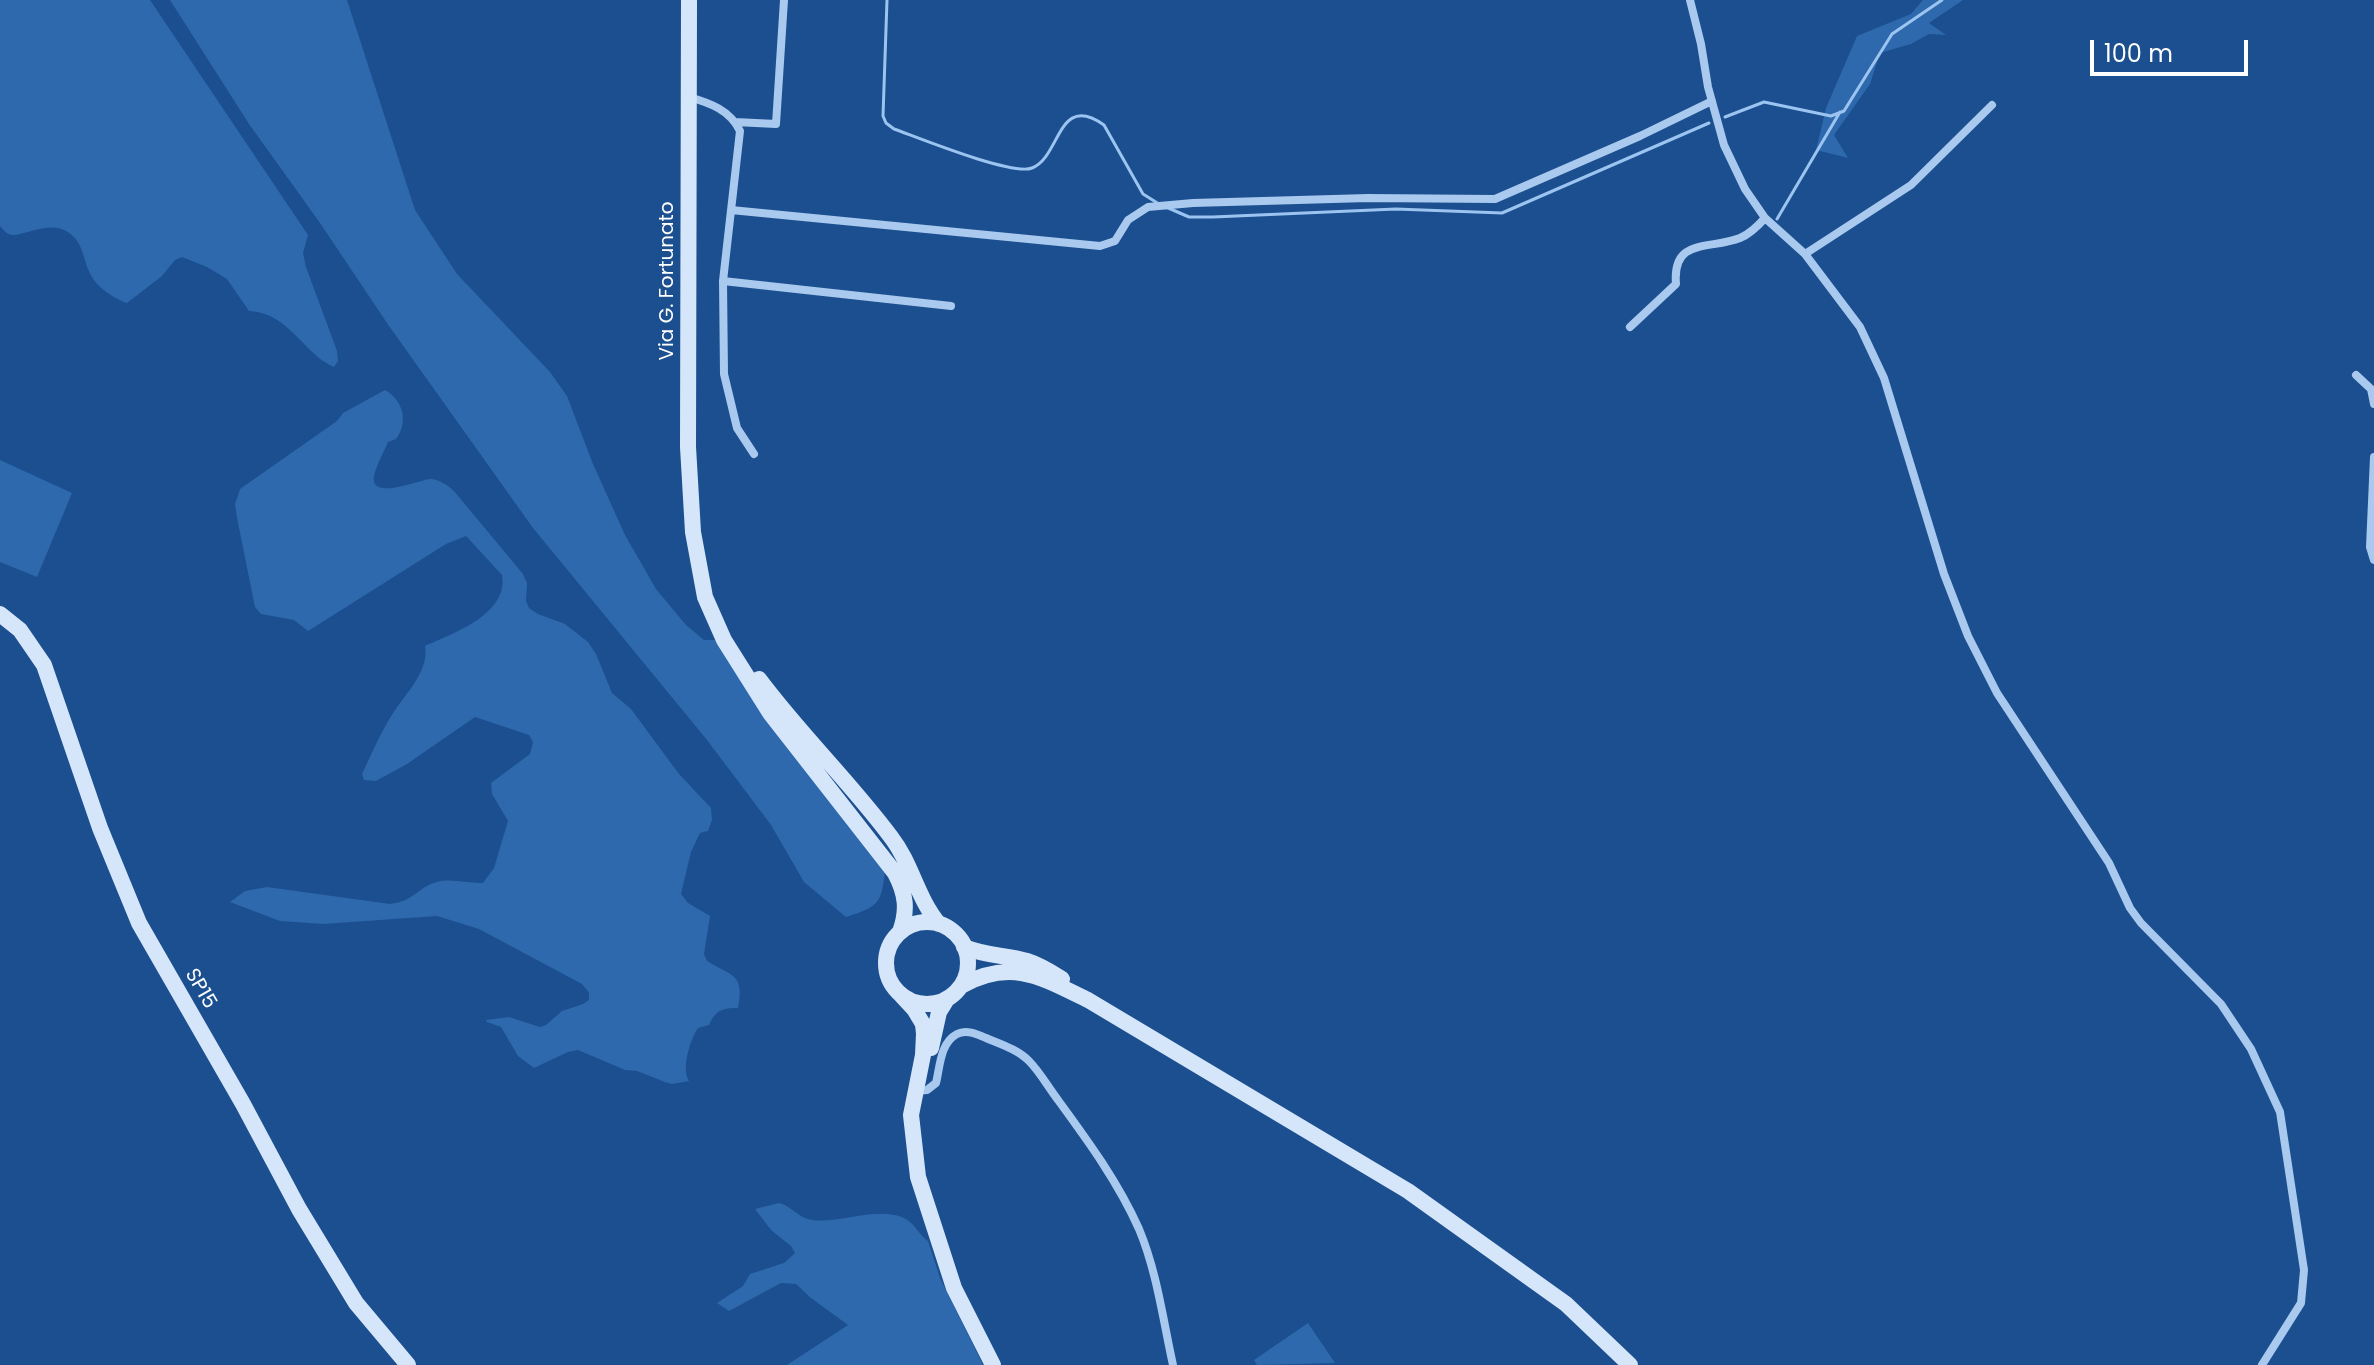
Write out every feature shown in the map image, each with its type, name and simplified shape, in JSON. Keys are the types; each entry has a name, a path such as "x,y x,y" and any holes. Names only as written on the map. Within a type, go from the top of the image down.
{"main road":[{"name":"Via G. Fortunato","path":"689,0 689,492 705,597 741,669 770,713 895,873 906,902 900,932"},
{"name":"Via G. Fortunato","path":"698,561 746,662 892,838 911,869 924,903 939,924"},
{"name":"SP15","path":"0,614 20,630 44,665 100,828 139,923 347,1290 408,1365"},
{"path":"961,986 967,971 964,947 956,935 939,924 918,923 900,932 889,947 886,963 889,979 923,1024 924,1040 911,1115 918,1177 954,1288 993,1365"},
{"path":"964,947 985,955 1025,960 1040,966 1088,1000"},
{"path":"917,1083 932,1046 939,1012 961,986 985,973 1016,972 1058,985 1408,1191 1566,1304 1630,1365"},
{"path":"901,995 924,1004 947,999"}],"street":[{"path":"735,122 776,124 784,0"},
{"path":"1690,0 1724,145 1745,189 1765,218 1805,254 1860,327 1884,378 1944,574 1968,636 1997,693 2102,851 2130,908 2228,1015 2251,1049 2280,1112 2304,1270 2301,1303 2262,1365"},
{"path":"689,97 711,103 735,122 740,131 723,281 724,374 737,428 754,454"},
{"path":"731,210 1100,246 1115,241 1128,220 1148,207 1368,198 1495,199 1712,101"},
{"path":"1805,254 1911,185 1992,105"},
{"path":"1630,327 1676,284 1678,260 1688,250 1741,238 1765,218"},
{"path":"723,281 951,306"},
{"path":"2356,375 2371,389 2374,404"},
{"path":"2374,457 2370,547 2374,560"},
{"path":"917,1083 927,1090 936,1083 942,1054 948,1043 955,1035 964,1032 1015,1050 1029,1061 1095,1151 1127,1205 1152,1269 1173,1365"}],"shaded area":[{"path":"0,0 150,0 308,235 303,253 337,351 338,361 334,367 313,353 286,326 263,313 249,311 227,279 207,267 182,257 175,260 162,276 127,303 107,293 95,281 71,234 57,228 13,235 4,231 0,226"},
{"path":"170,0 347,0 415,210 457,274 550,372 567,396 625,535 656,589 686,625 704,640 724,640 887,860 882,892 875,904 846,917 804,882 771,825 707,740 533,528 249,124"},
{"path":"1923,0 1963,0 1929,23 1946,35 1929,34 1911,44 1880,53 1870,84 1834,135 1848,158 1816,150 1826,108 1857,36 1911,14"},
{"path":"385,390 400,405 403,419 400,432 396,439 388,442 376,468 374,481 378,487 395,488 431,479 454,491 523,574 529,608 565,624 588,642 612,693 631,709 679,774 711,808 712,820 708,831 700,833 691,852 681,894 688,903 710,916 704,954 707,961 734,977 740,997 738,1008 720,1011 709,1025 698,1028 688,1054 686,1069 689,1081 672,1084 637,1071 625,1070 578,1050 534,1068 518,1056 501,1027 486,1020 509,1017 540,1027 562,1011 589,1000 589,993 582,984 479,929 437,916 323,924 280,921 230,902 245,891 267,887 390,904 405,900 437,882 483,883 494,868 508,821 492,794 491,783 530,754 533,742 529,735 475,717 407,764 376,781 364,780 362,774 386,725 419,675 425,646 476,621 497,601 502,589 502,575 466,536 446,544 308,631 294,620 261,614 255,607 235,504 240,489 337,421 343,413"},
{"path":"0,460 72,493 37,577 0,562"},
{"path":"779,1203 812,1220 884,1214 909,1221 928,1241 940,1278 983,1365 787,1365 848,1325 796,1284 781,1283 729,1311 717,1303 743,1286 750,1274 784,1263 795,1253 755,1209"},
{"path":"1308,1323 1335,1363 1257,1365 1254,1360"}],"waterway":[{"path":"887,0 883,116 886,123 894,129 965,155 1021,169 1032,168 1041,162 1068,121 1077,116 1089,117 1104,125 1143,194 1159,204"},
{"path":"1725,117 1764,102 1831,116 1844,111 1892,34 1942,0"},
{"path":"1777,219 1840,112"},
{"path":"1166,207 1189,217 1396,209 1502,213 1709,123"}]}
